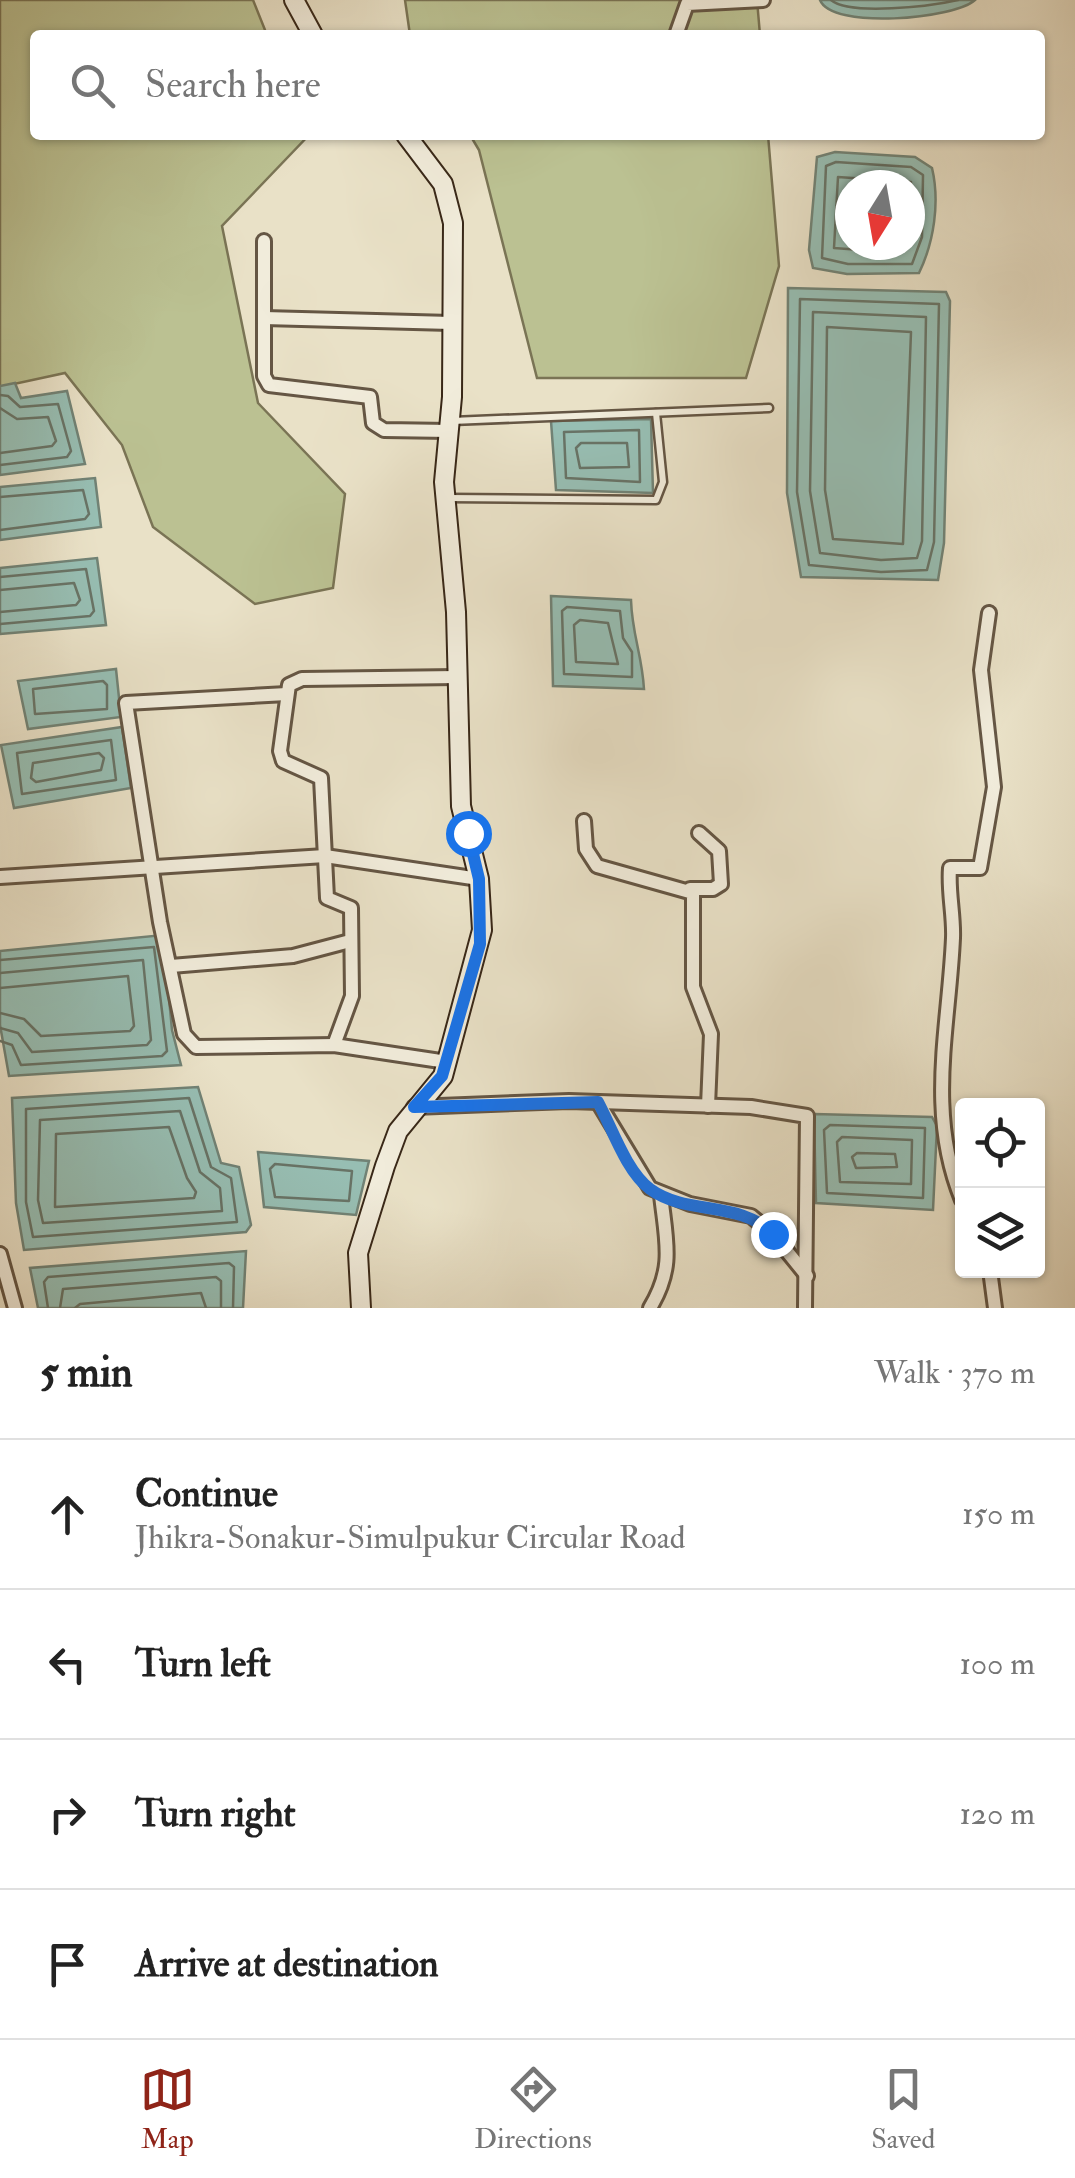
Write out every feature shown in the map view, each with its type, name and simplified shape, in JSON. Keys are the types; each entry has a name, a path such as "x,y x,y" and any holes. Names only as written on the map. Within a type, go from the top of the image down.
{"street":[{"path":"294,0 311,30"},
{"path":"678,30 686,4 763,0"},
{"path":"360,1308 358,1253 391,1149 414,1107 434,1088 447,1062 463,992 480,944 479,879 461,806 458,677 446,498 450,426 450,203 443,184 410,140"},
{"path":"264,241 264,376 269,385 370,397 373,423 384,430 450,426"},
{"path":"264,318 451,323"},
{"path":"959,1188 942,1112 940,1056 954,933 950,868 980,868 994,787 981,670 989,613"},
{"path":"334,1045 351,1005 349,904 327,898 321,778 283,761 280,750 290,685 302,679 458,677"},
{"path":"287,694 126,703 184,1034 196,1047 334,1045 447,1062"},
{"path":"584,821 586,850 597,866 690,889 712,889 722,884 720,851 700,833"},
{"path":"0,878 325,856 479,879"},
{"path":"690,889 694,900 693,987 710,1034 708,1106"},
{"path":"171,966 293,956 350,941"},
{"path":"414,1107 598,1102 708,1106 807,1116 805,1308"},
{"path":"598,1102 640,1178 661,1195 751,1216 773,1234 807,1276"},
{"path":"650,1308 664,1283 668,1264 661,1195"},
{"path":"0,1254 15,1308"},
{"path":"991,1278 995,1308"}],"lane":[{"path":"450,426 768,408"},
{"path":"446,498 656,500 663,482 656,413"}],"green space":[{"path":"0,0 253,0 265,30 30,30 30,140 304,140 222,226 258,403 345,494 333,588 255,604 153,527 122,445 65,373 0,387"},
{"path":"405,0 757,0 760,30 409,30"},
{"path":"473,140 768,140 779,266 746,378 537,378 479,150"}],"water":[{"path":"820,0 975,0 944,12 869,18 829,9"},
{"path":"835,152 915,157 932,168 934,222 925,256 925,170 835,170 835,260 924,260 919,273 847,274 813,268 809,250 817,157"},
{"path":"788,288 946,292 950,301 944,543 938,580 801,577 787,493"},
{"path":"15,383 21,398 67,391 85,464 0,475 0,386"},
{"path":"651,419 653,493 556,490 551,421"},
{"path":"95,478 101,527 0,540 0,487"},
{"path":"97,558 106,625 0,634 0,568"},
{"path":"551,596 631,600 644,689 553,686"},
{"path":"116,669 121,717 28,729 18,681"},
{"path":"122,727 131,788 14,808 1,745"},
{"path":"163,935 172,1030 181,1065 9,1076 0,1025 0,951"},
{"path":"198,1087 221,1163 239,1167 251,1225 246,1232 24,1250 16,1203 12,1098"},
{"path":"814,1114 932,1117 937,1126 933,1210 816,1203"},
{"path":"258,1152 369,1161 356,1215 264,1207"},
{"path":"246,1251 243,1308 38,1308 30,1268"}],"route":[{"path":"468,833 483,910 480,944 463,992 442,1076 414,1107 598,1102 640,1178 650,1188 690,1204 751,1216 773,1234"}]}
